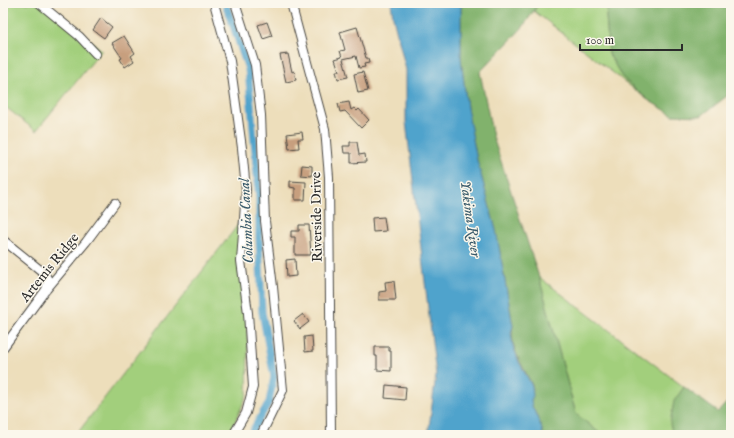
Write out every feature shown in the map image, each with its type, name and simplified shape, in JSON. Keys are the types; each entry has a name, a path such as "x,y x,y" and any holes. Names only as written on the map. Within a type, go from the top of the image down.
{"street":[{"path":"39,3 79,36 96,54"},
{"path":"214,3 230,61 242,148 246,190 241,260 248,313 253,387 246,413 233,435"},
{"path":"234,3 255,65 261,115 264,221 273,287 283,390 260,435"},
{"name":"Riverside Drive","path":"291,3 325,129 327,147 329,177 331,435"},
{"name":"Artemis Ridge","path":"3,348 45,291 86,242 115,203"},
{"path":"3,240 46,276 48,280 45,291"}],"green space":[{"path":"5,3 43,3 102,50 36,131 3,105 3,6"},
{"path":"461,3 539,3 523,27 480,72 493,137 539,277 576,414 602,435 543,435 531,403 533,388 513,342 513,326 496,230 477,160 467,108 461,58"},
{"path":"539,3 609,3 606,16 609,54 622,77 648,100 534,11"},
{"path":"609,3 701,3 731,5 731,91 727,96 701,116 673,115 648,100 622,77 609,54 606,16"},
{"path":"244,217 242,247 248,350 247,395 229,435 76,435"},
{"path":"539,277 684,387 672,410 671,421 673,435 602,435 576,414"},
{"path":"684,387 718,412 731,398 731,435 673,435 670,424 674,401"}],"water":[{"name":"Yakima River","path":"391,3 461,3 461,58 467,108 477,160 496,230 513,326 511,333 513,346 519,362 532,386 532,406 541,426 543,435 428,435 436,375 406,122 406,70"}],"building":[{"path":"101,18 112,27 104,38 93,30"},
{"path":"267,22 272,36 263,39 258,25"},
{"path":"357,27 366,58 368,58 369,63 364,64 365,67 359,68 356,56 343,59 348,77 338,79 336,71 339,71 335,59 342,57 340,51 345,50 340,32"},
{"path":"124,36 135,53 131,56 134,61 125,67 120,59 122,58 112,43"},
{"path":"288,54 292,72 294,71 296,80 286,82 280,55"},
{"path":"363,72 368,91 358,93 354,74"},
{"path":"349,102 351,110 354,108 357,111 359,109 369,120 361,128 345,111 340,112 338,104"},
{"path":"302,132 303,139 298,139 299,148 289,149 287,134"},
{"path":"350,142 357,142 359,155 365,154 366,162 351,163 351,153 344,153 343,146 350,146"},
{"path":"302,165 312,166 312,176 301,175"},
{"path":"290,181 306,182 305,200 295,200 295,188 290,187"},
{"path":"384,217 386,231 373,232 372,218"},
{"path":"299,225 309,225 311,255 295,255 295,237 291,237 291,231 299,231"},
{"path":"295,259 296,276 287,277 286,260"},
{"path":"394,281 396,300 379,300 379,292 386,291 385,282"},
{"path":"303,314 309,322 300,329 294,321"},
{"path":"312,336 313,351 305,352 304,337"},
{"path":"375,347 389,347 389,351 391,351 391,371 377,370 377,356 375,356"},
{"path":"386,385 406,387 405,400 385,398"}],"waterway":[{"name":"Columbia Canal","path":"225,3 248,69 259,199 262,312 274,377 269,402 250,435"}]}
